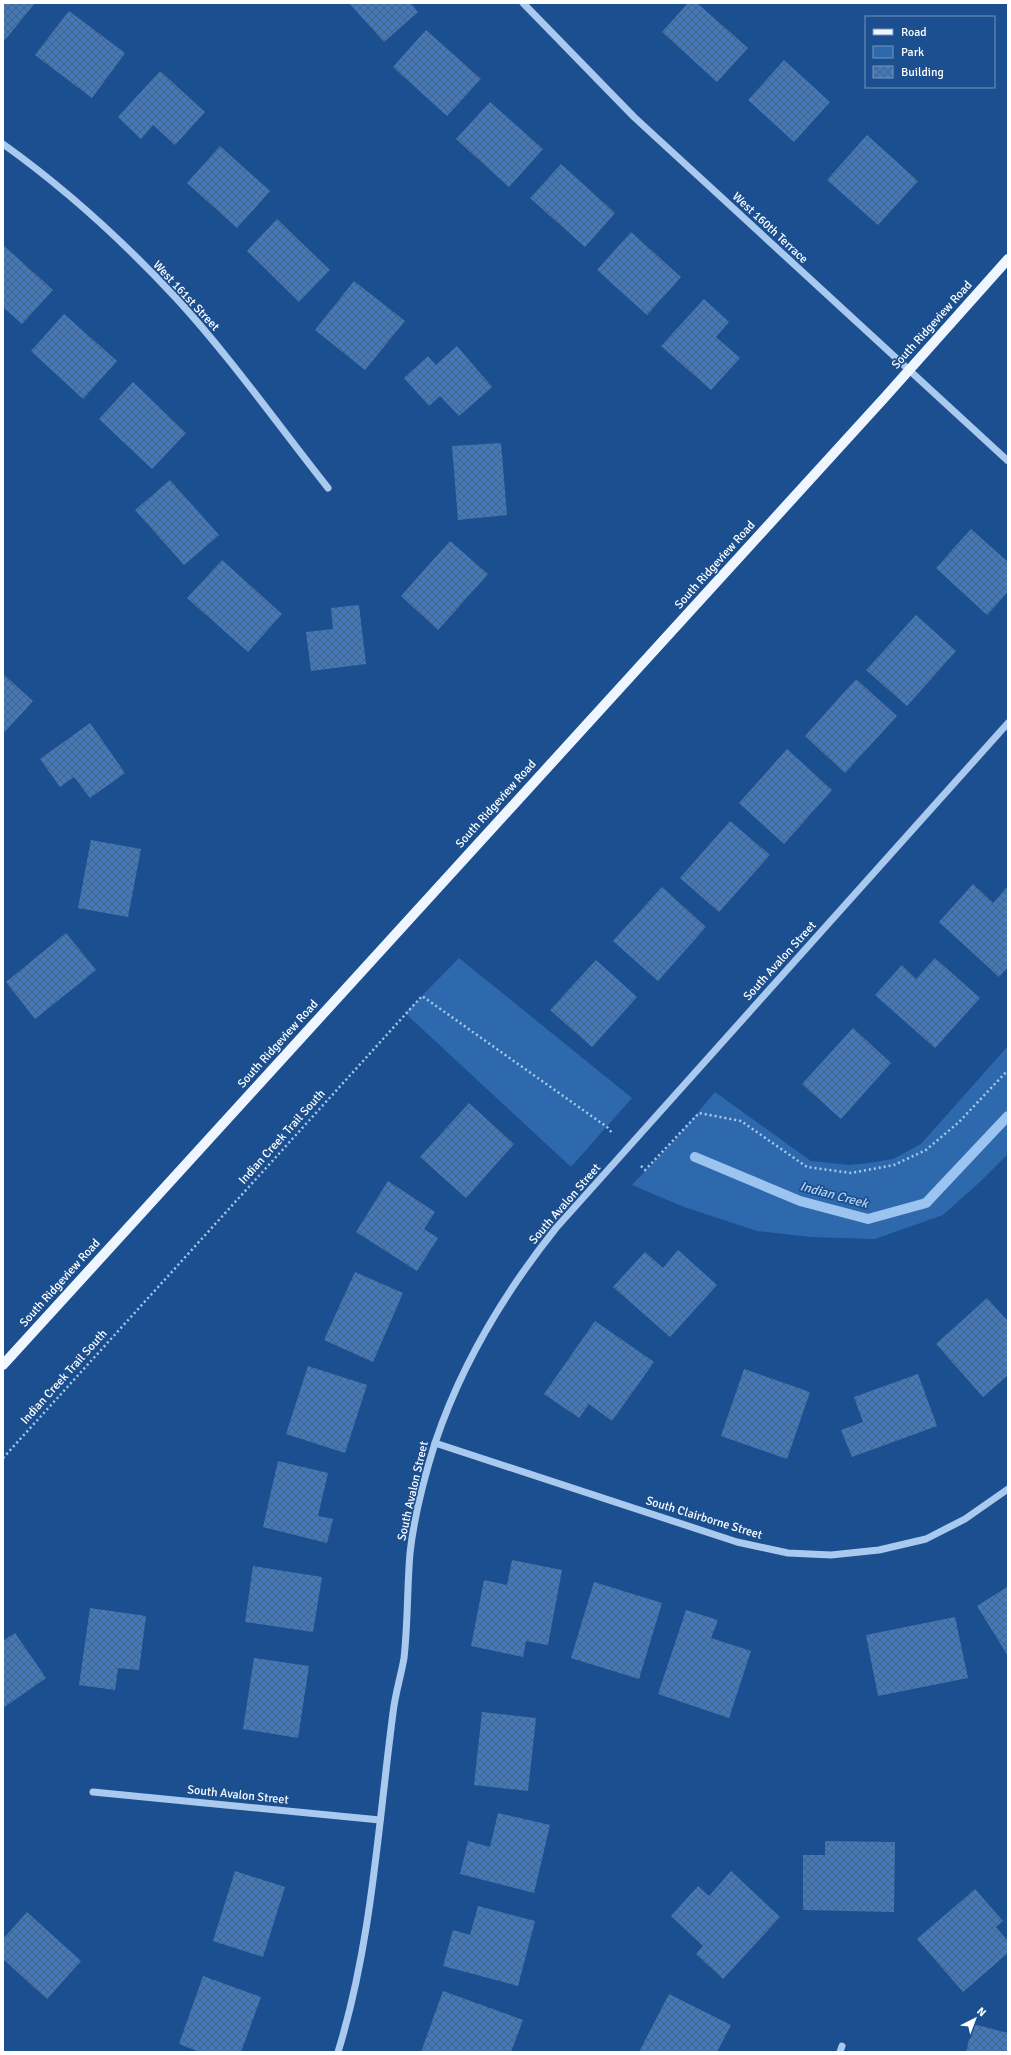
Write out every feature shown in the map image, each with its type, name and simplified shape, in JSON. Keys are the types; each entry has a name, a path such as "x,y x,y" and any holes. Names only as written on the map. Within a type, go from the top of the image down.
{"main road":[{"name":"South Ridgeview Road","path":"3,1366 909,371 1008,259"}],"street":[{"name":"West 160th Terrace","path":"523,3 634,117 1008,461"},
{"name":"West 161st Street","path":"3,144 35,167 108,230 177,299 219,348 328,488"},
{"name":"South Avalon Street","path":"338,2052 361,1955 380,1820 393,1710 404,1658 410,1552 417,1513 436,1443 468,1363 528,1264 576,1206 1008,723"},
{"name":"South Clairborne Street","path":"436,1443 737,1542 788,1553 831,1555 879,1550 926,1539 965,1519 1008,1489"},
{"name":"South Avalon Street","path":"94,1792 380,1820"}],"path":[{"name":"Indian Creek Trail South","path":"3,1458 422,996 607,1127"},
{"path":"645,1170 699,1113 741,1121 807,1168 851,1173 894,1165 926,1150 948,1132 1008,1070"}],"green space":[{"path":"459,958 632,1098 571,1167 405,1013"},
{"path":"1008,1046 1008,1154 981,1181 943,1215 875,1239 811,1237 757,1231 684,1207 632,1185 676,1138 715,1092 811,1161 850,1165 893,1159 921,1144"}],"building":[{"path":"3,3 35,3 5,40 3,38"},
{"path":"349,3 410,3 418,12 384,42"},
{"path":"688,3 697,3 748,48 717,82 662,32"},
{"path":"69,11 125,53 92,98 35,55"},
{"path":"426,30 481,79 447,116 393,67"},
{"path":"784,60 830,102 794,142 748,100"},
{"path":"160,71 205,112 175,145 153,125 141,139 118,117"},
{"path":"490,102 543,149 509,187 456,139"},
{"path":"867,135 918,181 878,225 827,180"},
{"path":"220,146 270,191 237,228 187,183"},
{"path":"561,164 615,213 585,247 530,198"},
{"path":"277,219 330,270 299,302 247,251"},
{"path":"631,232 681,277 647,315 597,270"},
{"path":"3,245 53,290 22,324 3,307"},
{"path":"354,281 405,321 365,370 315,330"},
{"path":"704,299 729,322 716,337 740,358 711,390 661,346"},
{"path":"64,314 117,361 83,399 31,351"},
{"path":"457,346 492,387 459,416 440,396 429,406 404,378 428,356 436,365"},
{"path":"133,382 186,433 152,469 99,419"},
{"path":"501,443 507,515 458,520 452,446"},
{"path":"170,480 219,535 184,565 135,510"},
{"path":"971,529 1008,562 1008,592 987,615 936,568"},
{"path":"450,541 488,574 438,630 401,596"},
{"path":"222,560 282,614 248,652 187,598"},
{"path":"359,605 366,664 311,671 306,632 333,629 331,608"},
{"path":"916,615 956,651 907,706 866,670"},
{"path":"3,674 33,701 3,734"},
{"path":"856,679 897,716 845,773 805,736"},
{"path":"90,723 125,773 90,798 74,777 60,787 40,759"},
{"path":"787,749 832,790 784,844 739,803"},
{"path":"730,821 770,855 719,912 680,878"},
{"path":"91,840 141,849 128,917 78,908"},
{"path":"973,884 993,903 1008,886 1008,967 999,977 939,922"},
{"path":"662,887 706,927 658,981 613,941"},
{"path":"66,933 96,970 35,1019 6,982"},
{"path":"935,958 980,998 935,1048 875,995 902,965 916,979"},
{"path":"596,960 637,997 592,1047 550,1010"},
{"path":"853,1028 891,1063 841,1119 802,1084"},
{"path":"469,1103 514,1144 466,1198 420,1157"},
{"path":"388,1181 435,1212 424,1229 438,1238 417,1271 356,1232"},
{"path":"678,1250 717,1285 670,1337 613,1287 645,1252 663,1268"},
{"path":"355,1272 403,1293 373,1362 324,1340"},
{"path":"987,1298 1008,1321 1008,1375 983,1397 936,1344"},
{"path":"595,1321 654,1362 612,1421 589,1404 579,1418 544,1394"},
{"path":"308,1366 367,1385 345,1453 286,1434"},
{"path":"744,1369 810,1392 787,1459 721,1436"},
{"path":"918,1374 937,1426 852,1457 841,1430 863,1422 854,1397"},
{"path":"278,1461 328,1473 318,1516 333,1519 327,1543 263,1527"},
{"path":"512,1560 562,1570 548,1645 526,1641 523,1657 471,1646 484,1580 507,1585"},
{"path":"253,1566 322,1577 313,1632 245,1622"},
{"path":"594,1582 662,1603 639,1679 571,1658"},
{"path":"1008,1587 1008,1656 977,1606"},
{"path":"90,1608 146,1616 139,1670 118,1668 115,1690 79,1685"},
{"path":"686,1610 718,1620 711,1638 751,1651 729,1718 658,1694"},
{"path":"955,1617 968,1678 878,1696 866,1635"},
{"path":"15,1633 46,1678 3,1708 3,1641"},
{"path":"254,1658 309,1666 298,1738 243,1729"},
{"path":"482,1712 536,1718 528,1791 474,1785"},
{"path":"498,1813 550,1825 534,1893 460,1874 468,1841 490,1847"},
{"path":"825,1841 895,1842 894,1912 803,1910 803,1855 825,1855"},
{"path":"235,1871 285,1887 263,1957 213,1941"},
{"path":"731,1871 780,1917 723,1979 696,1954 703,1946 671,1916 698,1886 709,1896"},
{"path":"975,1889 1003,1921 996,1927 1008,1941 1008,1953 963,1992 917,1939"},
{"path":"478,1906 535,1921 518,1986 443,1966 453,1930 470,1935"},
{"path":"27,1912 81,1961 47,1999 3,1959 3,1939"},
{"path":"203,1976 261,1997 241,2052 200,2052 179,2044"},
{"path":"443,1991 523,2020 511,2052 421,2052"},
{"path":"669,1994 731,2025 717,2052 639,2052"},
{"path":"973,2024 1008,2033 1008,2052 966,2052"}],"waterway":[{"name":"Indian Creek","path":"695,1157 800,1201 868,1219 926,1203 1008,1116"}]}
